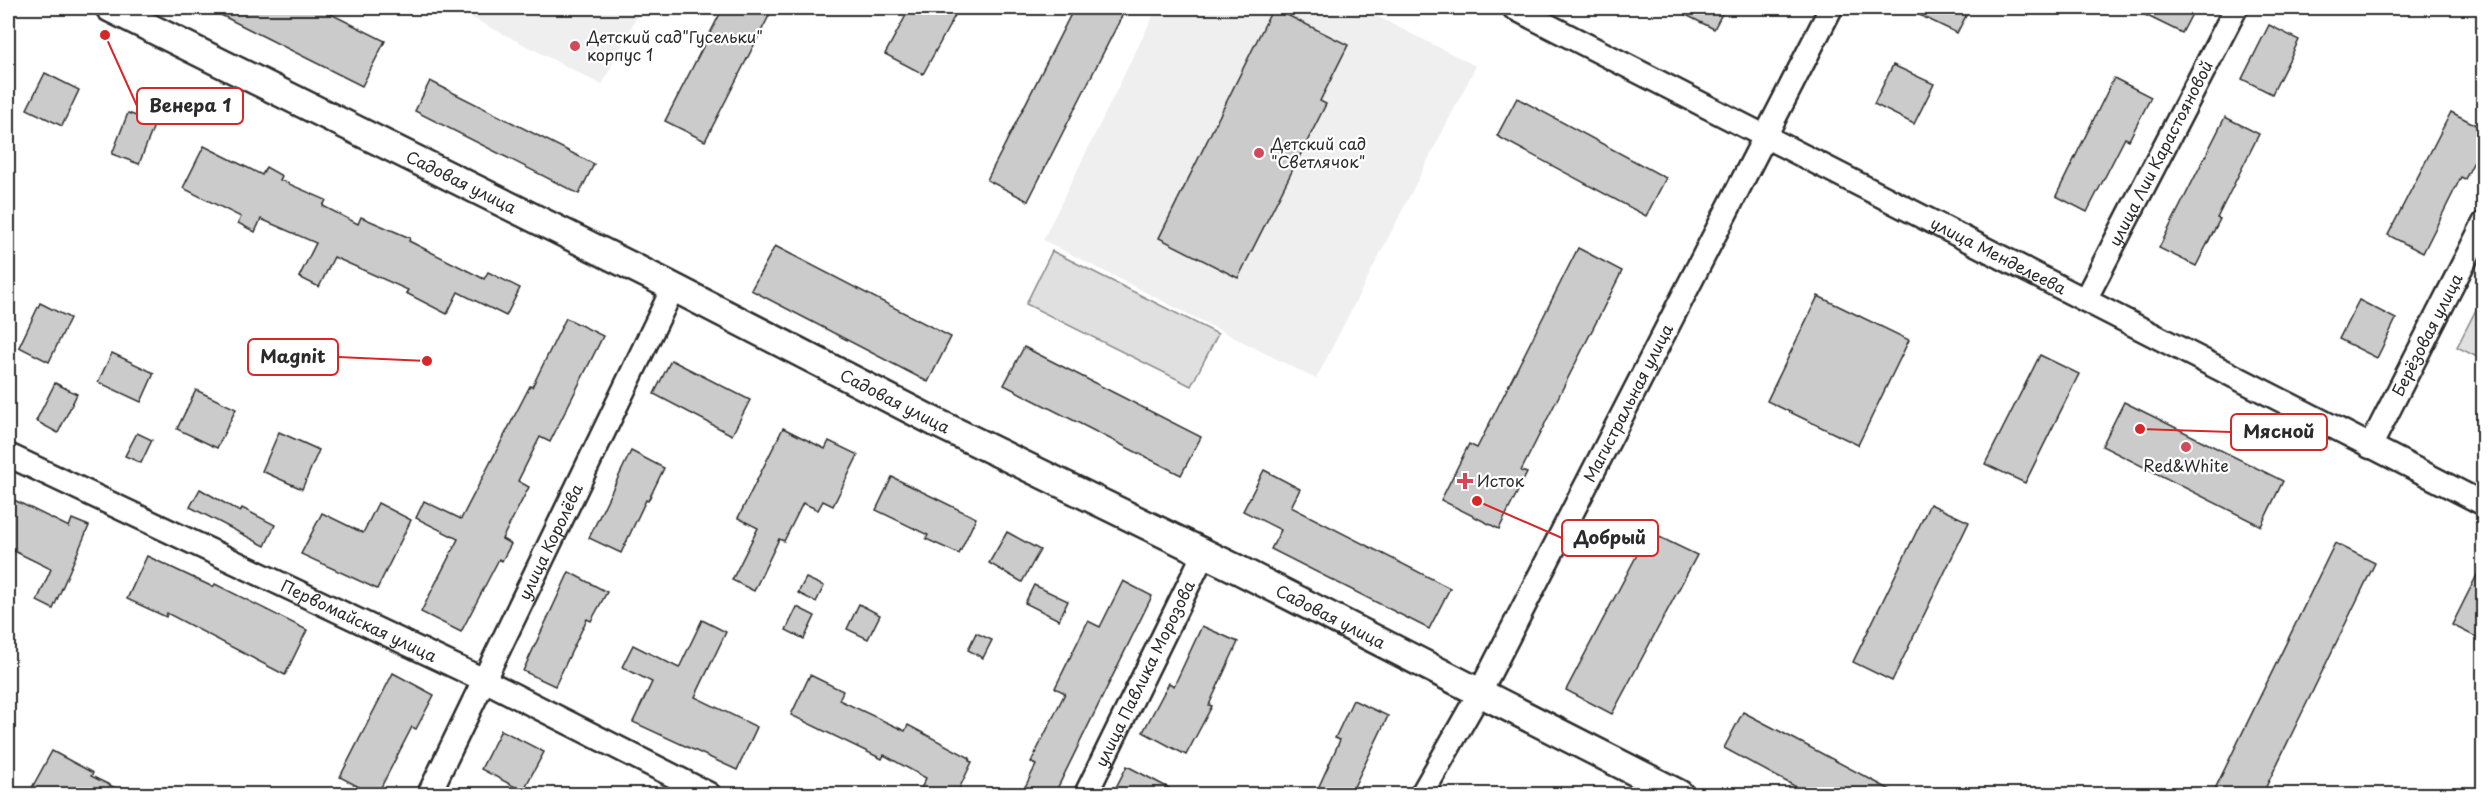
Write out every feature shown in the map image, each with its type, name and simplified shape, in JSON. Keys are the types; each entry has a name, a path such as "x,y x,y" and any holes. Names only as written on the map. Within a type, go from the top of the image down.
{"street":[{"name":"Садовая улица","path":"110,8 673,288 935,422 1204,553 1679,795"},
{"name":"улица Менделеева","path":"1514,8 2484,504"},
{"name":"Магистральная улица","path":"1422,795 1480,692 1831,8"},
{"name":"улица Лии Карастояновой","path":"2085,300 2236,8"},
{"name":"Берёзовая улица","path":"2370,447 2484,223"},
{"name":"улица Королёва","path":"429,795 673,288"},
{"name":"Первомайская улица","path":"8,455 483,680 709,795"},
{"name":"улица Павлика Морозова","path":"1086,795 1204,553"}],"shaded area":[{"name":"Детский сад\"Гусельки\" корпус 1","path":"453,8 641,8 602,85"},
{"name":"Детский сад \"Светлячок\"","path":"1157,8 1360,8 1476,66 1316,379 1043,240"},
{"path":"1052,251 1218,334 1191,386 1026,304"},
{"path":"2483,296 2483,360 2457,347"}],"building":[{"path":"207,8 319,8 385,41 362,86"},
{"path":"723,8 773,8 705,141 665,121"},
{"path":"910,8 959,8 923,74 885,54"},
{"path":"1074,8 1126,8 1028,201 987,180"},
{"path":"1273,8 1348,45 1320,101 1326,104 1238,278 1159,238"},
{"path":"1672,8 1725,8 1714,29"},
{"path":"1905,8 1970,8 1957,33"},
{"path":"2131,8 2195,8 2182,33"},
{"path":"2269,25 2299,40 2272,94 2242,79"},
{"path":"1893,65 1934,84 1914,124 1874,104"},
{"path":"45,73 79,90 62,126 27,109"},
{"path":"2114,78 2151,97 2129,140 2125,138 2087,212 2056,196"},
{"path":"430,81 594,164 579,194 415,111"},
{"path":"1517,98 1666,178 1646,216 1497,136"},
{"path":"2451,112 2484,129 2484,142 2465,179 2461,177 2423,253 2388,235"},
{"path":"128,113 155,123 139,164 112,154"},
{"path":"2225,117 2259,134 2196,266 2159,248"},
{"path":"204,146 262,175 266,167 282,176 280,180 326,200 323,206 358,224 361,217 410,238 409,241 484,279 488,272 520,288 506,316 458,292 447,314 406,293 408,290 334,257 319,287 299,277 316,243 261,219 255,232 238,223 241,217 183,188"},
{"path":"775,246 951,337 928,382 751,290"},
{"path":"1578,248 1622,271 1521,471 1527,473 1499,529 1441,500 1469,444 1477,448"},
{"path":"1818,296 1909,340 1858,445 1767,401"},
{"path":"2359,300 2396,319 2377,358 2339,339"},
{"path":"40,303 70,318 49,362 19,347"},
{"path":"566,318 603,336 550,442 540,437 518,481 529,487 502,539 511,544 502,561 499,559 461,632 421,612 458,539 416,518 424,501 461,519 530,386 532,387"},
{"path":"1024,347 1201,437 1181,475 1004,385"},
{"path":"112,353 154,373 141,402 98,382"},
{"path":"2040,355 2079,374 2025,483 1985,464"},
{"path":"671,360 750,400 732,435 654,394"},
{"path":"55,383 77,394 58,433 36,421"},
{"path":"196,390 236,409 217,448 177,429"},
{"path":"2124,402 2283,481 2261,526 2102,446"},
{"path":"783,428 825,449 829,441 858,455 833,506 823,501 818,510 803,503 784,541 779,539 754,591 732,580 758,528 738,518"},
{"path":"279,432 319,450 302,489 262,471"},
{"path":"137,433 152,440 141,463 125,456"},
{"path":"631,451 664,468 621,553 589,538"},
{"path":"1264,470 1300,489 1291,507 1450,588 1429,629 1271,549 1281,530 1243,511"},
{"path":"892,477 976,518 959,554 926,539 928,535 876,510"},
{"path":"200,489 240,512 242,508 275,525 265,546 190,507"},
{"path":"8,497 69,527 72,519 89,526 53,609 37,601 51,569 8,548"},
{"path":"378,503 411,520 377,589 301,554 322,513 363,533"},
{"path":"1930,504 1969,522 1892,681 1853,662"},
{"path":"1007,532 1040,550 1022,582 989,563"},
{"path":"1649,532 1697,555 1612,714 1566,690"},
{"path":"2335,543 2375,563 2262,795 2212,795"},
{"path":"147,556 213,587 215,584 307,630 285,675 167,613 166,617 127,599"},
{"path":"2484,561 2484,641 2452,625"},
{"path":"569,572 607,592 591,621 587,619 555,686 523,671"},
{"path":"806,578 824,586 816,602 798,593"},
{"path":"1123,581 1152,596 1054,795 1021,795 1036,765 1031,762 1065,693 1055,688 1088,621 1100,627"},
{"path":"1034,585 1068,601 1059,620 1025,603"},
{"path":"859,604 880,615 868,639 847,629"},
{"path":"797,607 815,616 804,639 786,630"},
{"path":"702,620 726,632 695,697 757,727 737,770 633,722 652,682 622,667 633,645 679,668"},
{"path":"1202,626 1238,642 1209,705 1212,706 1186,755 1143,732 1169,683 1174,686"},
{"path":"976,633 992,640 983,658 968,650"},
{"path":"393,673 434,695 416,729 412,727 377,795 374,795 340,777"},
{"path":"810,675 843,691 839,700 905,731 908,725 970,758 969,761 972,762 956,795 918,795 926,778 884,755 882,759 791,715"},
{"path":"1353,700 1388,716 1350,795 1315,795 1340,740 1335,738"},
{"path":"1743,712 1900,795 1811,795 1724,748"},
{"path":"501,730 544,752 523,791 481,769"},
{"path":"52,751 93,773 91,776 130,795 28,795"},
{"path":"1127,766 1182,795 1112,795"}],"place":[{"name":"Венера 1","path":"105,35"},
{"name":"Детский сад\"Гусельки\" корпус 1","path":"575,46"},
{"name":"Детский сад \"Светлячок\"","path":"1259,153"},
{"name":"Magnit","path":"427,361"},
{"name":"Мясной","path":"2140,429"},
{"name":"Red&White","path":"2186,447"},
{"name":"Исток","path":"1465,481"},
{"name":"Добрый","path":"1477,501"}]}
